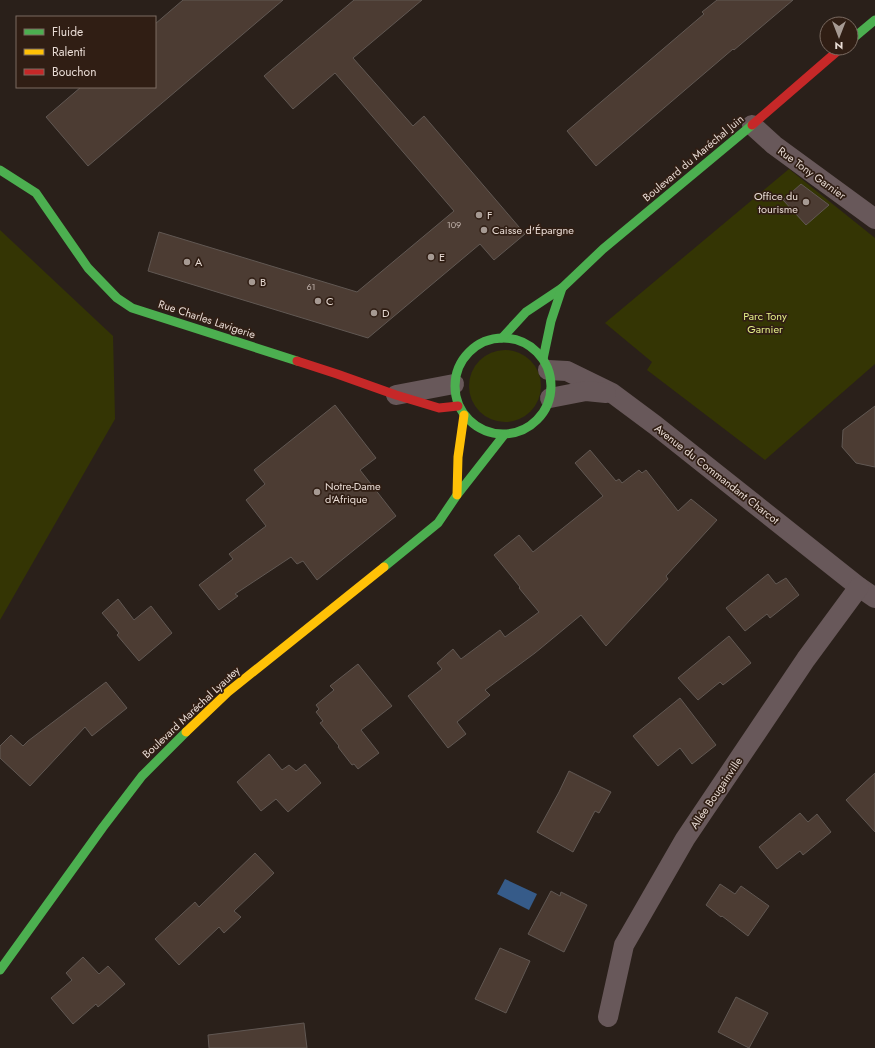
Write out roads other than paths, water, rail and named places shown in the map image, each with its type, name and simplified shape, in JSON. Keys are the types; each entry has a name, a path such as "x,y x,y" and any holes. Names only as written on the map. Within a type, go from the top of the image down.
{"main road":[{"path":"859,33 875,20"},
{"name":"Boulevard du Maréchal Juin","path":"502,338 526,312 562,288 603,249 752,125 832,56"},
{"name":"Rue Charles Lavigerie","path":"0,170 36,193 88,268 117,298 132,308 439,408 458,406"},
{"path":"546,365 532,347 518,340 502,338 488,340 475,346 465,355 458,368 454,381 458,406 472,424 493,434 520,432 533,424 544,412 550,398 551,383 546,365 551,321 562,288"},
{"path":"458,495 458,457 464,415"},
{"name":"Boulevard Maréchal Lyautey","path":"0,970 103,826 142,776 228,692 438,523 504,434"}],"street":[{"name":"Rue Tony Garnier","path":"752,125 774,145 875,219"},
{"name":"Avenue du Commandant Charcot","path":"546,365 567,371 612,394 655,425 867,593"},
{"path":"396,395 454,384"},
{"path":"550,398 586,391 612,394"},
{"name":"Allée Bougainville","path":"608,1017 624,945 684,839 806,659 867,593"}],"water":[{"path":"505,879 537,894 529,910 497,894"}],"place":[{"name":"Office du tourisme","path":"806,202"},
{"name":"F","path":"479,215"},
{"name":"Caisse d'Épargne","path":"484,230"},
{"name":"E","path":"431,257"},
{"name":"A","path":"187,262"},
{"name":"B","path":"252,282"},
{"name":"C","path":"318,301"},
{"name":"D","path":"374,313"},
{"name":"Notre-Dame d'Afrique","path":"317,492"}],"park label":[{"name":"Parc Tony Garnier","path":"765,322"}]}
